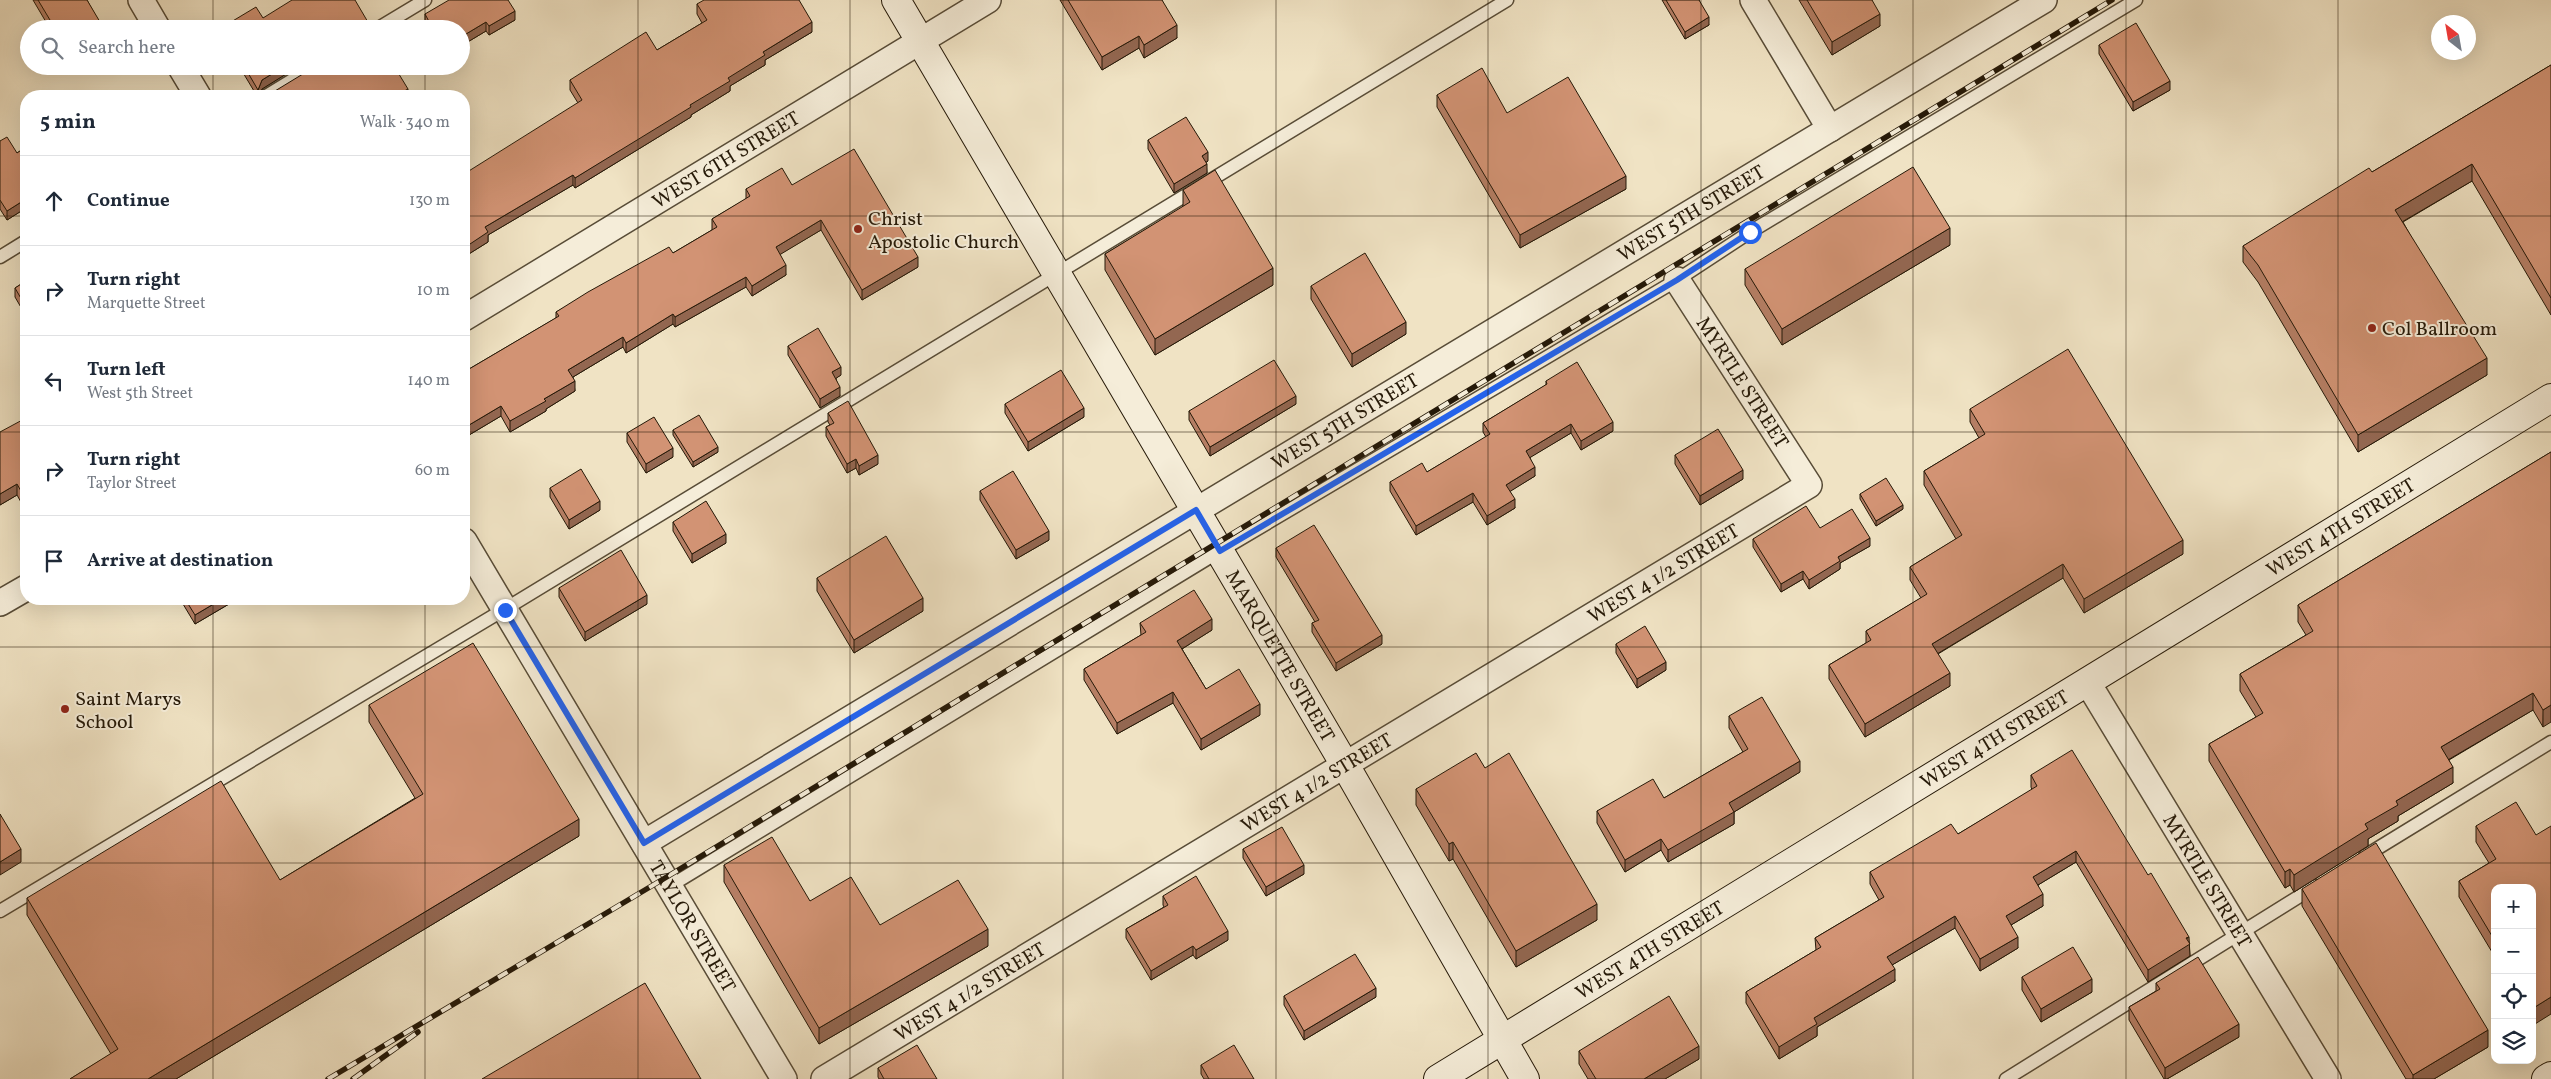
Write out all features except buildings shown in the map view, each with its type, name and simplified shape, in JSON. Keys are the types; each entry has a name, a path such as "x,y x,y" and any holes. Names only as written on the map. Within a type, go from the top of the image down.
{"main road":[{"name":"MARQUETTE STREET","path":"896,0 1345,764 1501,1041 1525,1079"},
{"name":"WEST 4TH STREET","path":"1438,1079 2551,398"},
{"path":"2546,1079 2551,1076"}],"street":[{"path":"141,0 153,20"},
{"name":"WEST 6TH STREET","path":"470,314 988,0"},
{"path":"1754,0 1830,129"},
{"name":"WEST 5TH STREET","path":"644,843 2044,0"},
{"path":"185,75 194,90"},
{"name":"MYRTLE STREET","path":"1677,280 1809,484"},
{"name":"WEST 4 1/2 STREET","path":"824,1079 1809,484"},
{"name":"TAYLOR STREET","path":"470,551 784,1079"},
{"path":"0,603 20,591"},
{"name":"MYRTLE STREET","path":"2088,683 2328,1079"}],"lane":[{"path":"392,20 424,0"},
{"path":"0,911 505,610 1507,0"},
{"path":"670,886 1220,551 1677,280 1750,232 2136,0"},
{"path":"276,90 300,75"},
{"path":"0,257 20,245"},
{"path":"2357,861 2551,742"},
{"path":"2006,1079 2323,882"}],"railway":[{"path":"328,1079 665,878 2112,0"},
{"path":"353,1079 418,1032"}],"place":[{"name":"Christ Apostolic Church","path":"858,229"},
{"name":"Col Ballroom","path":"2372,328"},
{"name":"Saint Marys School","path":"65,709"}],"route":[{"path":"505,610 644,843 1196,510 1220,551 1677,280 1750,232"}]}
